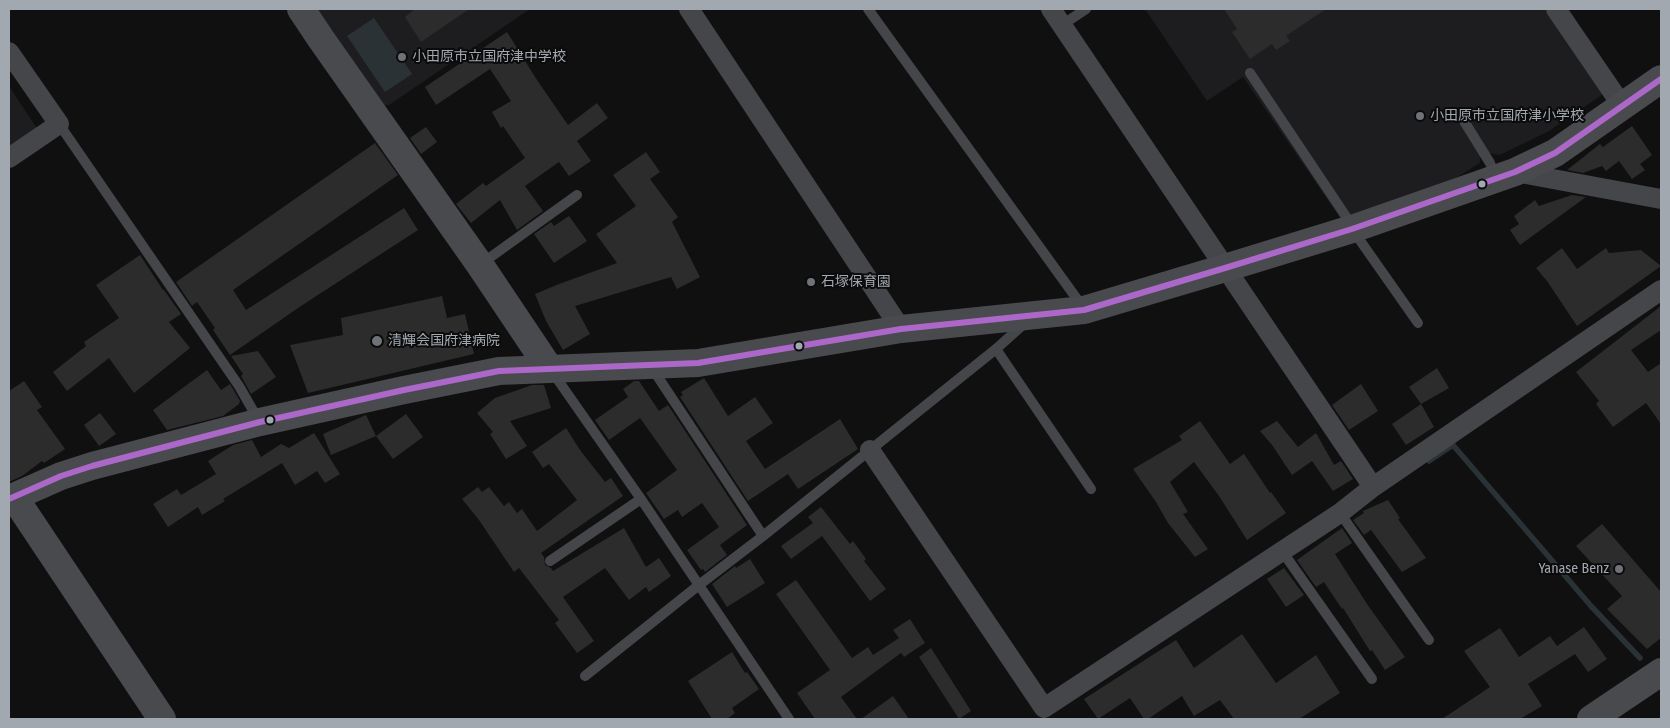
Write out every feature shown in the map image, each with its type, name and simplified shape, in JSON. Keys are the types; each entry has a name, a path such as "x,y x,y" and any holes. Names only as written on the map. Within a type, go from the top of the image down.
{"street":[{"path":"301,9 550,368"},
{"path":"689,9 901,329"},
{"path":"1556,9 1623,107"},
{"path":"1056,17 1373,487"},
{"path":"9,52 59,124 9,158"},
{"path":"162,719 11,498 61,476 92,466 260,422 499,371 698,363 901,329 1084,310 1353,228 1506,176 1555,153 1661,79"},
{"path":"1506,176 1661,198"},
{"path":"870,450 1048,714 1282,551 1340,513 1373,487 1661,290"},
{"path":"1591,719 1661,672"}],"lane":[{"path":"868,9 1084,310"},
{"path":"1056,17 1086,9"},
{"path":"1250,73 1418,323"},
{"path":"1459,114 1490,163 1506,176"},
{"path":"59,124 239,386 260,422"},
{"path":"480,265 577,195"},
{"path":"585,676 763,536 996,349 1035,315"},
{"path":"996,349 1091,489"},
{"path":"650,366 763,536"},
{"path":"550,368 789,719"},
{"path":"550,561 641,499"},
{"path":"1340,513 1429,640"},
{"path":"1282,551 1372,679"}],"shaded area":[{"name":"小田原市立国府津中学校","path":"314,9 530,9 389,105 378,105"},
{"name":"小田原市立国府津小学校","path":"1145,9 1551,9 1606,92 1549,131 1500,155 1489,153 1480,158 1480,163 1443,186 1341,219 1243,77 1207,101"},
{"path":"374,18 412,74 385,92 347,36"},
{"path":"9,86 38,130 9,150"}],"building":[{"path":"415,9 469,9 421,42 405,17"},
{"path":"1224,9 1326,9 1286,36 1290,41 1276,50 1272,44 1250,59 1232,32 1237,29"},
{"path":"507,32 568,125 597,103 608,118 577,141 591,161 569,176 559,162 525,186 543,211 517,230 500,200 471,223 456,204 483,183 486,186 525,158 503,126 501,128 492,112 511,101 490,69 436,105 425,87"},
{"path":"1632,126 1652,155 1640,164 1645,170 1632,179 1619,161 1606,171 1602,166 1583,173 1567,170 1600,144 1603,147"},
{"path":"426,127 437,142 421,154 410,138"},
{"path":"375,143 398,175 233,290 246,310 404,208 418,230 230,355 213,330 215,328 197,302 192,306 176,282"},
{"path":"646,152 660,172 650,179 678,217 672,222 700,277 677,289 671,277 575,306 590,334 563,350 546,321 535,294 617,263 596,234 636,206 613,175"},
{"path":"1572,195 1586,197 1520,245 1510,230 1519,224 1514,216 1535,200 1539,206"},
{"path":"569,216 587,241 554,263 534,234 551,222 554,226"},
{"path":"1562,248 1577,269 1606,248 1609,253 1641,250 1661,266 1577,326 1536,268"},
{"path":"140,255 181,314 169,322 190,348 134,393 109,358 67,391 53,372 86,346 84,342 119,318 96,285"},
{"path":"442,296 447,318 465,314 474,354 308,393 290,345 343,335 341,318"},
{"path":"1661,306 1661,330 1631,350 1648,372 1661,363 1661,424 1646,403 1613,427 1596,404 1599,401 1576,372"},
{"path":"258,351 276,377 251,394 241,376 243,374 231,356"},
{"path":"1437,368 1449,388 1421,404 1409,387"},
{"path":"207,370 221,390 230,384 240,401 239,404 223,416 167,430 153,410"},
{"path":"704,378 728,416 755,397 773,423 746,441 765,469 840,419 858,449 798,489 788,474 748,501 680,397 683,395 681,392"},
{"path":"24,381 42,407 37,410 65,449 9,482 9,391"},
{"path":"634,381 639,381 659,411 668,405 747,525 720,545 727,555 705,572 703,569 701,570 687,550 719,527 702,503 682,517 678,510 664,519 646,493 677,470 640,418 609,440 595,420 628,397 623,389"},
{"path":"1361,384 1378,411 1349,430 1332,405"},
{"path":"532,385 544,385 551,408 510,421 527,446 506,459 490,434 493,432 477,413 495,398"},
{"path":"1421,404 1434,427 1406,445 1392,424"},
{"path":"100,413 116,434 99,446 84,425"},
{"path":"406,414 423,437 393,459 376,436"},
{"path":"366,415 376,436 331,455 323,434"},
{"path":"1200,421 1230,464 1244,454 1286,513 1247,540 1219,496 1194,462 1170,482 1188,512 1183,514 1208,549 1195,557 1168,523 1133,469 1182,440 1179,436"},
{"path":"1277,421 1298,447 1316,433 1334,465 1341,461 1353,479 1333,491 1312,461 1292,475 1260,431"},
{"path":"566,428 580,450 605,482 611,478 623,496 541,553 544,557 545,565 553,571 624,528 646,567 659,558 671,576 649,592 646,587 629,600 605,568 563,597 594,641 577,653 555,623 559,620 519,568 514,572 479,520 462,499 478,487 482,492 489,487 504,506 509,502 517,513 522,509 537,531 577,500 549,464 543,468 532,452"},
{"path":"314,433 340,474 325,483 317,471 295,485 282,463 223,499 225,501 202,515 198,507 168,527 153,504 177,489 181,495 216,474 208,461 233,445 252,440 261,457 281,444 289,448"},
{"path":"1388,500 1400,518 1398,519 1426,558 1402,572 1371,530 1364,535 1353,520 1364,513 1363,511"},
{"path":"821,507 850,544 853,541 866,559 864,561 886,589 870,601 822,536 791,559 781,546 813,523 808,517"},
{"name":"Yanase Benz","path":"1602,524 1661,592 1661,638 1647,649 1607,609 1622,596 1576,546"},
{"path":"1342,528 1352,543 1335,554 1367,604 1405,657 1385,670 1372,650 1370,651 1324,582 1316,587 1297,560"},
{"path":"750,559 765,583 727,607 712,584 735,566 736,568"},
{"path":"1284,568 1304,595 1286,607 1267,579"},
{"path":"796,580 852,658 868,647 873,655 899,638 893,630 910,619 925,643 904,657 901,653 841,697 857,719 815,719 797,693 830,670 776,594"},
{"path":"1584,627 1607,659 1588,672 1575,654 1528,684 1542,706 1520,719 1442,719 1490,687 1464,651 1500,628 1519,657 1550,636 1557,646"},
{"path":"1242,634 1276,683 1316,655 1340,693 1299,719 1234,719 1220,700 1194,716 1182,696 1148,719 1144,719 1130,698 1098,719 1084,699 1176,640 1194,668"},
{"path":"931,648 971,711 959,719 919,657"},
{"path":"732,652 745,673 747,672 759,689 732,708 735,713 727,719 712,719 688,681"},
{"path":"893,696 909,719 861,719"}],"waterway":[{"path":"1429,461 1453,445 1591,606 1640,658"}],"transit line":[{"path":"9,499 61,476 92,466 260,422 499,371 698,363 901,329 1084,310 1352,229 1515,172 1555,153 1661,79"}],"place":[{"name":"小田原市立国府津中学校","path":"402,57"},
{"name":"小田原市立国府津小学校","path":"1420,116"},
{"name":"石塚保育園","path":"811,282"},
{"name":"清輝会国府津病院","path":"377,341"},
{"name":"Yanase Benz","path":"1619,569"}]}
